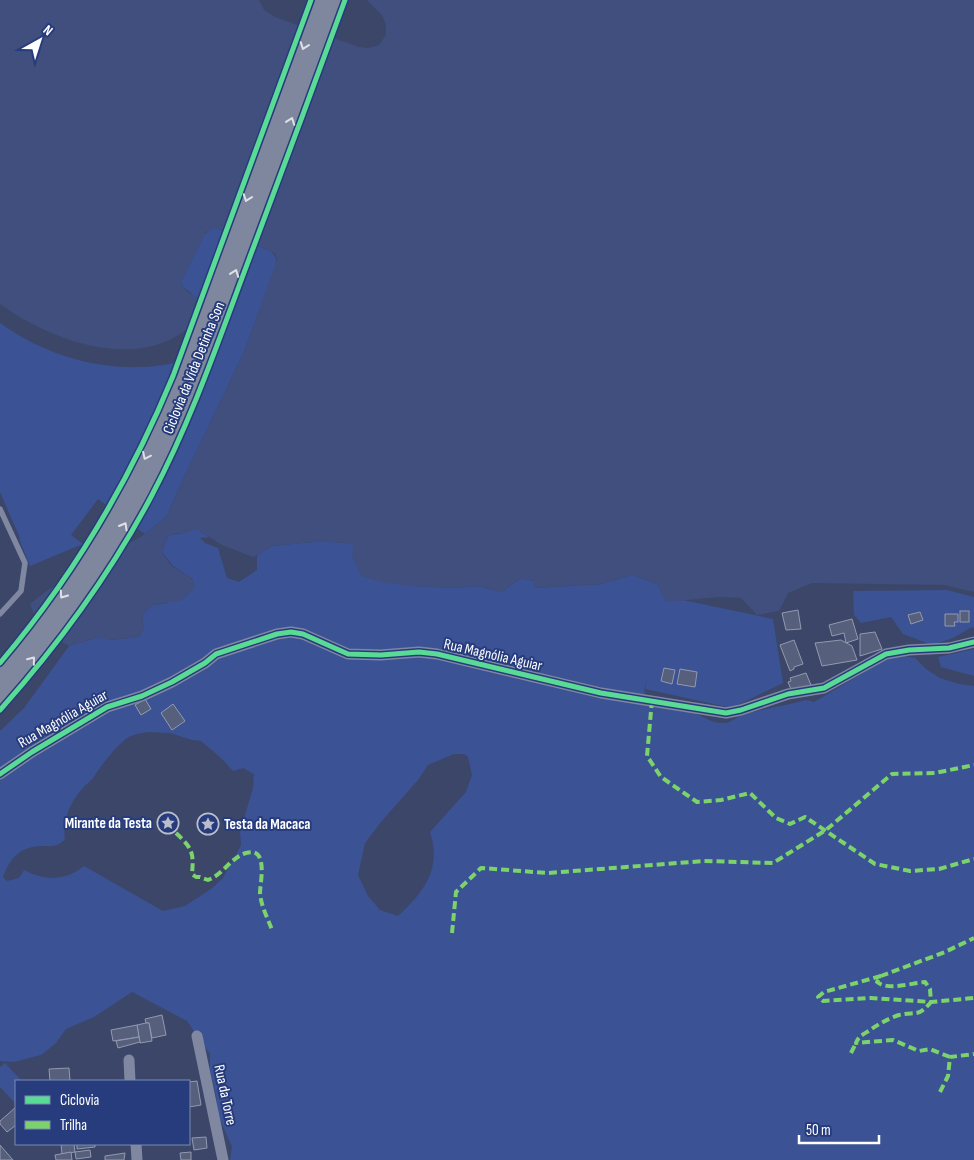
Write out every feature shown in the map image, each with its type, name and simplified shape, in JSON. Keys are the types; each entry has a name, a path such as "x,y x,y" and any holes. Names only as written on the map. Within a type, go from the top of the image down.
{"main road":[{"path":"0,675 53,609 86,561 117,511 157,433 180,379 320,0"},
{"path":"0,697 47,641 82,593 124,526 157,466 193,385 336,0"}],"street":[{"name":"Rua Magnólia Aguiar","path":"0,774 40,747 107,708 142,696 172,682 205,663 216,654 277,634 291,632 303,634 348,654 381,655 419,652 437,654 601,693 726,712 741,710 788,694 824,688 886,654 896,651 937,650 974,642"},
{"name":"Rua da Torre","path":"197,1036 223,1160"},
{"path":"129,1060 130,1080"},
{"path":"136,1145 137,1160"}],"lane":[{"path":"0,509 25,563 21,591 0,614"}],"shaded area":[{"path":"0,0 974,0 974,592 944,585 812,583 788,593 779,611 757,615 741,598 719,597 666,602 657,584 632,575 601,584 534,588 534,581 521,578 502,592 478,586 456,588 382,582 361,576 352,555 354,544 323,541 272,546 253,557 222,545 198,530 192,530 183,534 177,533 168,536 162,552 172,566 193,580 195,588 182,600 154,605 145,611 142,619 144,628 139,637 108,640 99,637 69,646 39,629 30,604 48,590 89,565 142,536 167,516 244,352 277,260 275,254 270,251 216,228 206,232 181,282 188,292 208,301 188,328 175,337 154,346 131,349 84,344 61,337 39,327 0,304"},
{"path":"216,228 270,251 275,257 276,265 244,352 167,516 145,534 98,499 71,535 83,544 30,566 0,492 0,323 22,337 45,348 93,363 118,367 143,367 193,358 192,294 183,287 181,282 204,235 211,229","holes":["215,258 249,270 241,292 207,279","165,386 199,401 188,426 155,411"]},
{"path":"198,530 209,537 200,538 205,543 218,548 227,578 239,582 257,570 257,555 272,546 323,541 355,544 414,586 456,588 477,586 502,592 521,578 534,581 535,588 601,584 632,575 657,584 664,596 773,619 783,683 732,708 645,689 646,698 656,706 688,711 719,723 728,722 746,714 806,700 814,702 868,670 877,662 900,655 915,658 926,669 940,678 974,686 974,1160 230,1160 232,1147 218,1115 210,1070 210,1054 187,1021 132,992 94,1017 66,1029 56,1043 41,1055 14,1062 0,1061 0,731 24,708 69,646 99,637 109,640 139,637 144,628 142,619 145,611 154,605 167,603 193,579 173,566 162,552 168,536","holes":["148,732 170,733 201,741 233,771 243,768 254,774 253,788 240,832 241,845 223,878 211,889 185,906 163,911 84,866 70,874 55,878 39,876 24,870 19,878 7,881 3,877 13,858 23,850 36,846 55,846 65,839 66,819 78,794 124,740 134,735","454,754 464,754 468,757 472,775 466,792 430,832 434,857 432,869 423,889 398,916 380,910 368,896 358,875 365,843 418,780 428,765"]},
{"path":"947,590 974,597 974,628 972,627 953,638 932,645 903,634 891,617 861,623 854,615 853,591"},
{"path":"974,649 974,676 941,667 938,657"},
{"path":"5,1063 21,1080 15,1080 14,1102 0,1087 0,1067"}],"pier":[{"path":"259,0 367,0 382,15 386,25 386,35 379,45 369,48 359,47 275,17 264,10"}],"building":[{"path":"798,610 801,629 786,630 782,613"},
{"path":"960,611 969,611 969,622 960,622"},
{"path":"920,612 923,620 911,624 908,615"},
{"path":"945,614 958,614 958,622 954,622 955,626 945,626"},
{"path":"852,619 858,639 846,643 844,633 832,636 829,625"},
{"path":"875,632 882,649 860,656 860,634"},
{"path":"794,640 803,664 794,667 790,671 780,645"},
{"path":"841,640 852,646 857,660 822,666 815,643"},
{"path":"664,668 675,670 672,684 661,681"},
{"path":"680,669 697,672 695,687 677,684"},
{"path":"806,673 811,685 792,692 788,682 791,681 790,678"},
{"path":"145,699 151,709 141,715 135,705"},
{"path":"173,704 185,721 172,730 161,713"},
{"path":"162,1015 166,1035 152,1038 149,1023 146,1023 145,1019"},
{"path":"149,1023 152,1041 140,1043 137,1025"},
{"path":"137,1025 139,1037 113,1041 111,1030"},
{"path":"139,1037 140,1042 118,1048 116,1041"},
{"path":"69,1068 70,1080 50,1080 49,1069"},
{"path":"197,1081 201,1105 190,1107 190,1082"},
{"path":"15,1108 15,1126 7,1132 0,1124 0,1121"},
{"path":"206,1137 207,1148 194,1150 192,1138"},
{"path":"0,1145 13,1160 0,1160"},
{"path":"61,1145 74,1145 75,1152 62,1154"},
{"path":"77,1145 95,1145 95,1147 77,1149"},
{"path":"90,1150 91,1157 76,1159 75,1152"},
{"path":"71,1152 72,1160 56,1160 55,1155"},
{"path":"191,1152 191,1160 181,1160 180,1153"},
{"path":"125,1153 124,1160 105,1160 105,1156"}],"marked path":[{"path":"652,700 647,756 661,777 697,802 721,800 750,793 776,818 790,824 805,817 875,864 910,871 939,869 974,859"},
{"path":"452,933 456,892 481,868 548,873 704,861 773,863 826,830 892,774 935,773 974,765"},
{"path":"176,833 191,851 193,860 192,874 196,877 208,880 240,855 253,852 258,855 262,867 260,893 263,908 272,930"},
{"path":"950,1057 930,1049 919,1051 893,1040 856,1043 860,1036 882,1022 899,1015 919,1012 931,1002 930,989 925,982 888,986 877,982 881,976 945,952 974,938"},
{"path":"881,976 824,992 818,997 823,1001 871,998 931,1002 974,998"},
{"path":"851,1053 856,1043"},
{"path":"940,1092 948,1076 950,1057 974,1054"}],"cycle path":[{"name":"Ciclovia da Vida Detinha Son","path":"0,663 52,596 98,526 119,490 156,415 173,376 311,0"},
{"name":"Ciclovia da Vida Detinha Son","path":"0,710 43,660 83,607 136,524 165,469 190,415 345,0"},
{"path":"0,774 32,752 107,707 142,696 172,682 205,663 216,654 277,634 291,632 303,634 348,654 381,655 419,652 437,654 601,693 726,713 741,710 788,694 824,688 886,654 909,650 949,648 974,642"}],"place":[{"name":"Mirante da Testa","path":"168,823"},
{"name":"Testa da Macaca","path":"208,824"}]}
